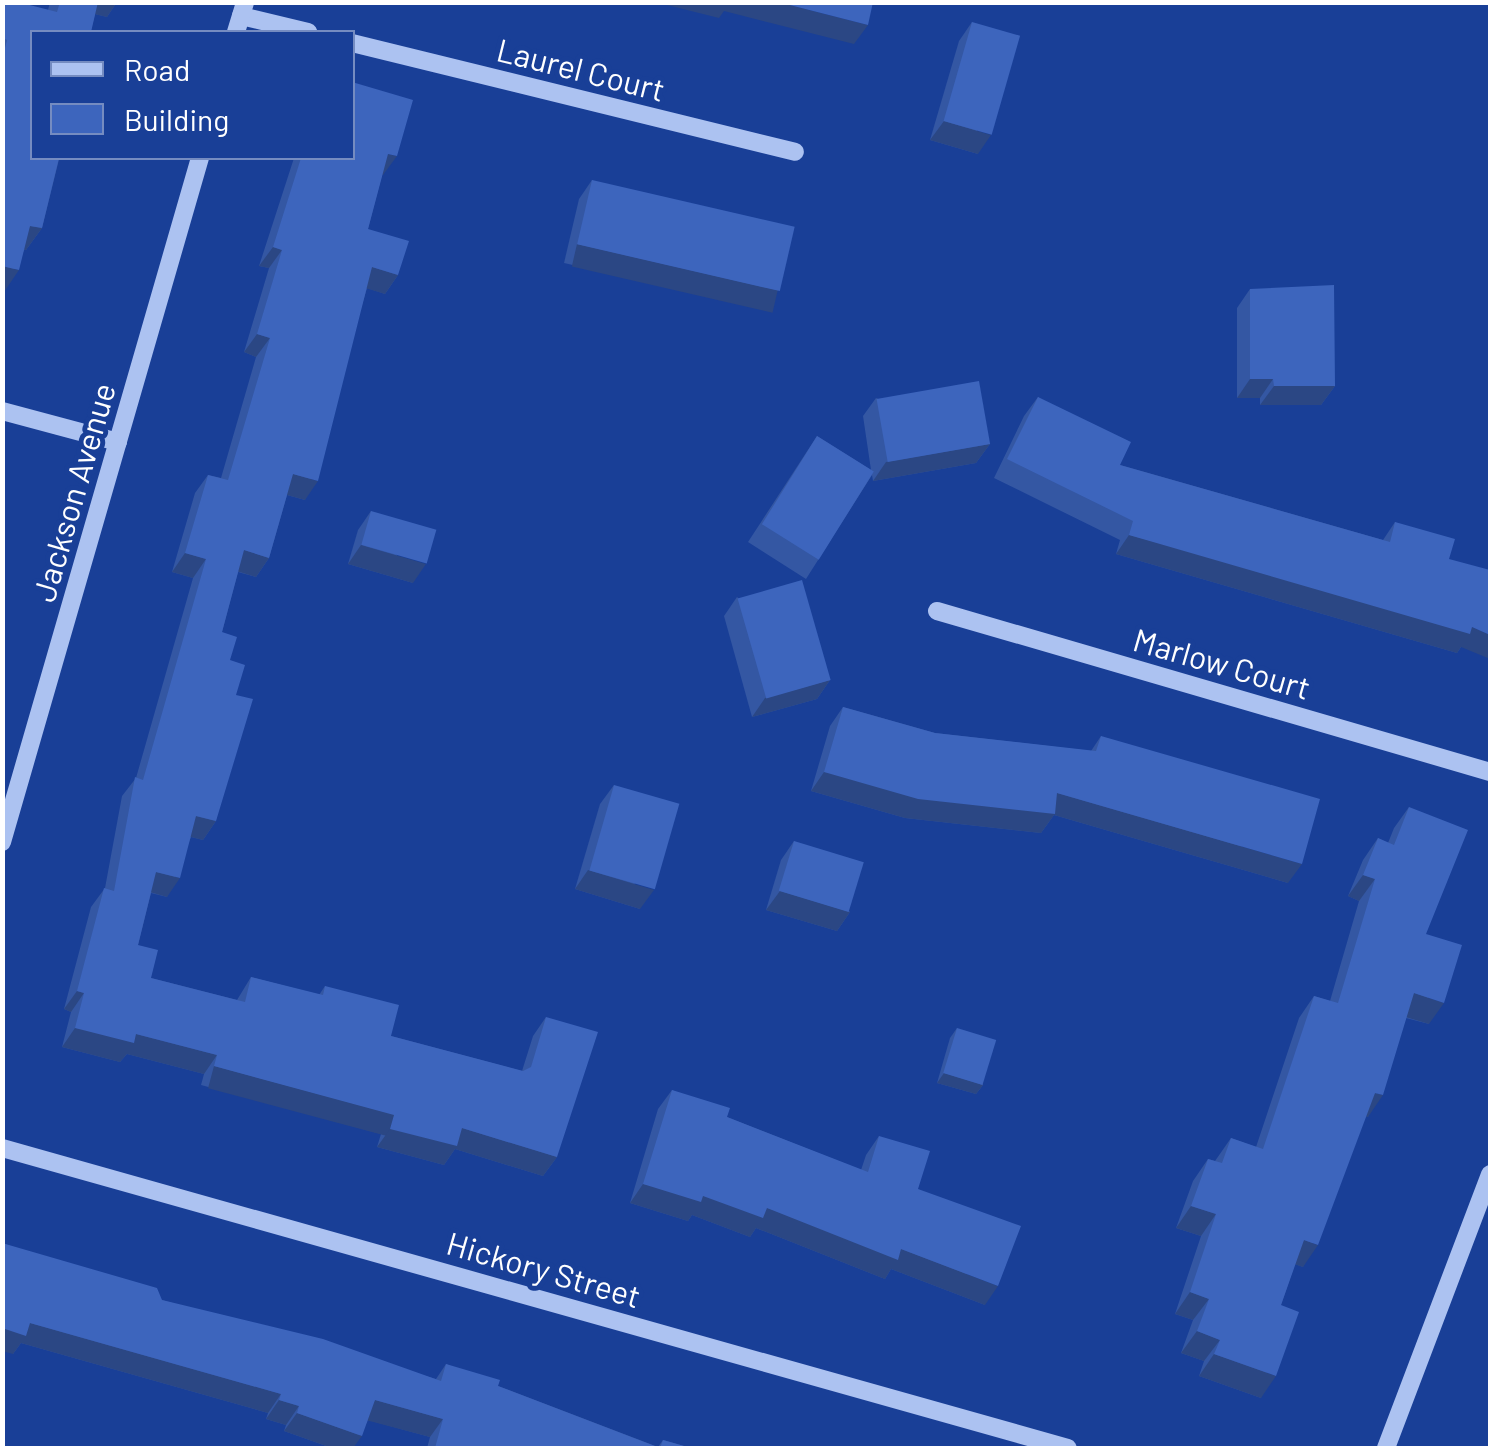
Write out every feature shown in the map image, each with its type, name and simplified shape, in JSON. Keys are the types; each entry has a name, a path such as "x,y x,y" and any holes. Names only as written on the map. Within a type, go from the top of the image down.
{"street":[{"path":"241,17 299,30"},
{"name":"Laurel Court","path":"355,44 795,152"},
{"name":"Jackson Avenue","path":"2,842 199,160"},
{"path":"2,411 118,442"},
{"name":"Marlow Court","path":"937,611 1490,772"},
{"name":"Hickory Street","path":"2,1148 1068,1448"},
{"path":"1386,1448 1490,1174"}],"building":[{"path":"2,2 57,12 60,2 98,2 91,30 30,30 30,160 59,160 42,228 30,226 19,270 2,266 2,60 7,40 2,38"},
{"path":"778,2 873,2 868,25"},
{"path":"972,22 1020,36 992,135 944,121"},
{"path":"355,83 413,100 397,156 388,154 368,229 409,241 398,275 372,267 318,481 293,474 269,558 244,550 222,632 237,637 230,660 245,665 236,695 253,699 216,821 196,816 180,878 156,872 138,945 158,950 151,978 245,1002 251,977 323,995 325,986 399,1005 391,1036 523,1071 531,1067 546,1017 598,1032 557,1157 462,1128 457,1146 390,1129 394,1115 214,1066 217,1055 136,1034 134,1043 75,1028 84,993 77,991 104,888 114,891 135,777 143,780 206,559 185,553 208,475 228,480 270,338 257,334 282,250 273,247 300,160 355,160"},
{"path":"592,180 795,227 780,291 577,244"},
{"path":"1334,285 1335,386 1274,386 1273,379 1250,379 1250,289"},
{"path":"979,381 990,444 888,462 877,399"},
{"path":"1038,397 1131,442 1120,465 1390,542 1395,522 1455,539 1449,559 1490,570 1490,635 1472,627 1470,634 1129,535 1133,521 1007,459"},
{"path":"817,436 874,472 819,560 762,524"},
{"path":"371,511 436,530 427,563 361,545"},
{"path":"802,580 831,680 766,698 738,598"},
{"path":"843,707 935,733 1096,751 1101,736 1320,799 1302,864 1057,793 1055,814 918,799 824,772"},
{"path":"614,785 679,804 655,889 589,871"},
{"path":"1409,807 1468,830 1426,934 1462,945 1444,1003 1414,993 1383,1095 1375,1093 1318,1245 1304,1240 1281,1305 1299,1312 1276,1376 1214,1354 1220,1340 1197,1331 1209,1299 1190,1292 1216,1214 1191,1206 1208,1159 1222,1163 1231,1138 1263,1149 1314,996 1338,1003 1375,879 1363,875 1378,838 1394,845"},
{"path":"794,841 864,862 849,912 779,891"},
{"path":"957,1028 996,1040 982,1085 943,1073"},
{"path":"672,1090 730,1108 727,1117 868,1172 879,1136 930,1151 918,1189 1021,1226 998,1286 901,1249 898,1260 767,1208 763,1218 703,1196 701,1202 643,1184"},
{"path":"2,1243 157,1288 162,1300 323,1339 441,1381 446,1364 500,1380 498,1386 660,1448 435,1448 443,1419 375,1400 362,1436 297,1413 299,1406 279,1400 281,1394 30,1323 26,1336 2,1328"},
{"path":"663,1440 691,1448 660,1448"}]}
